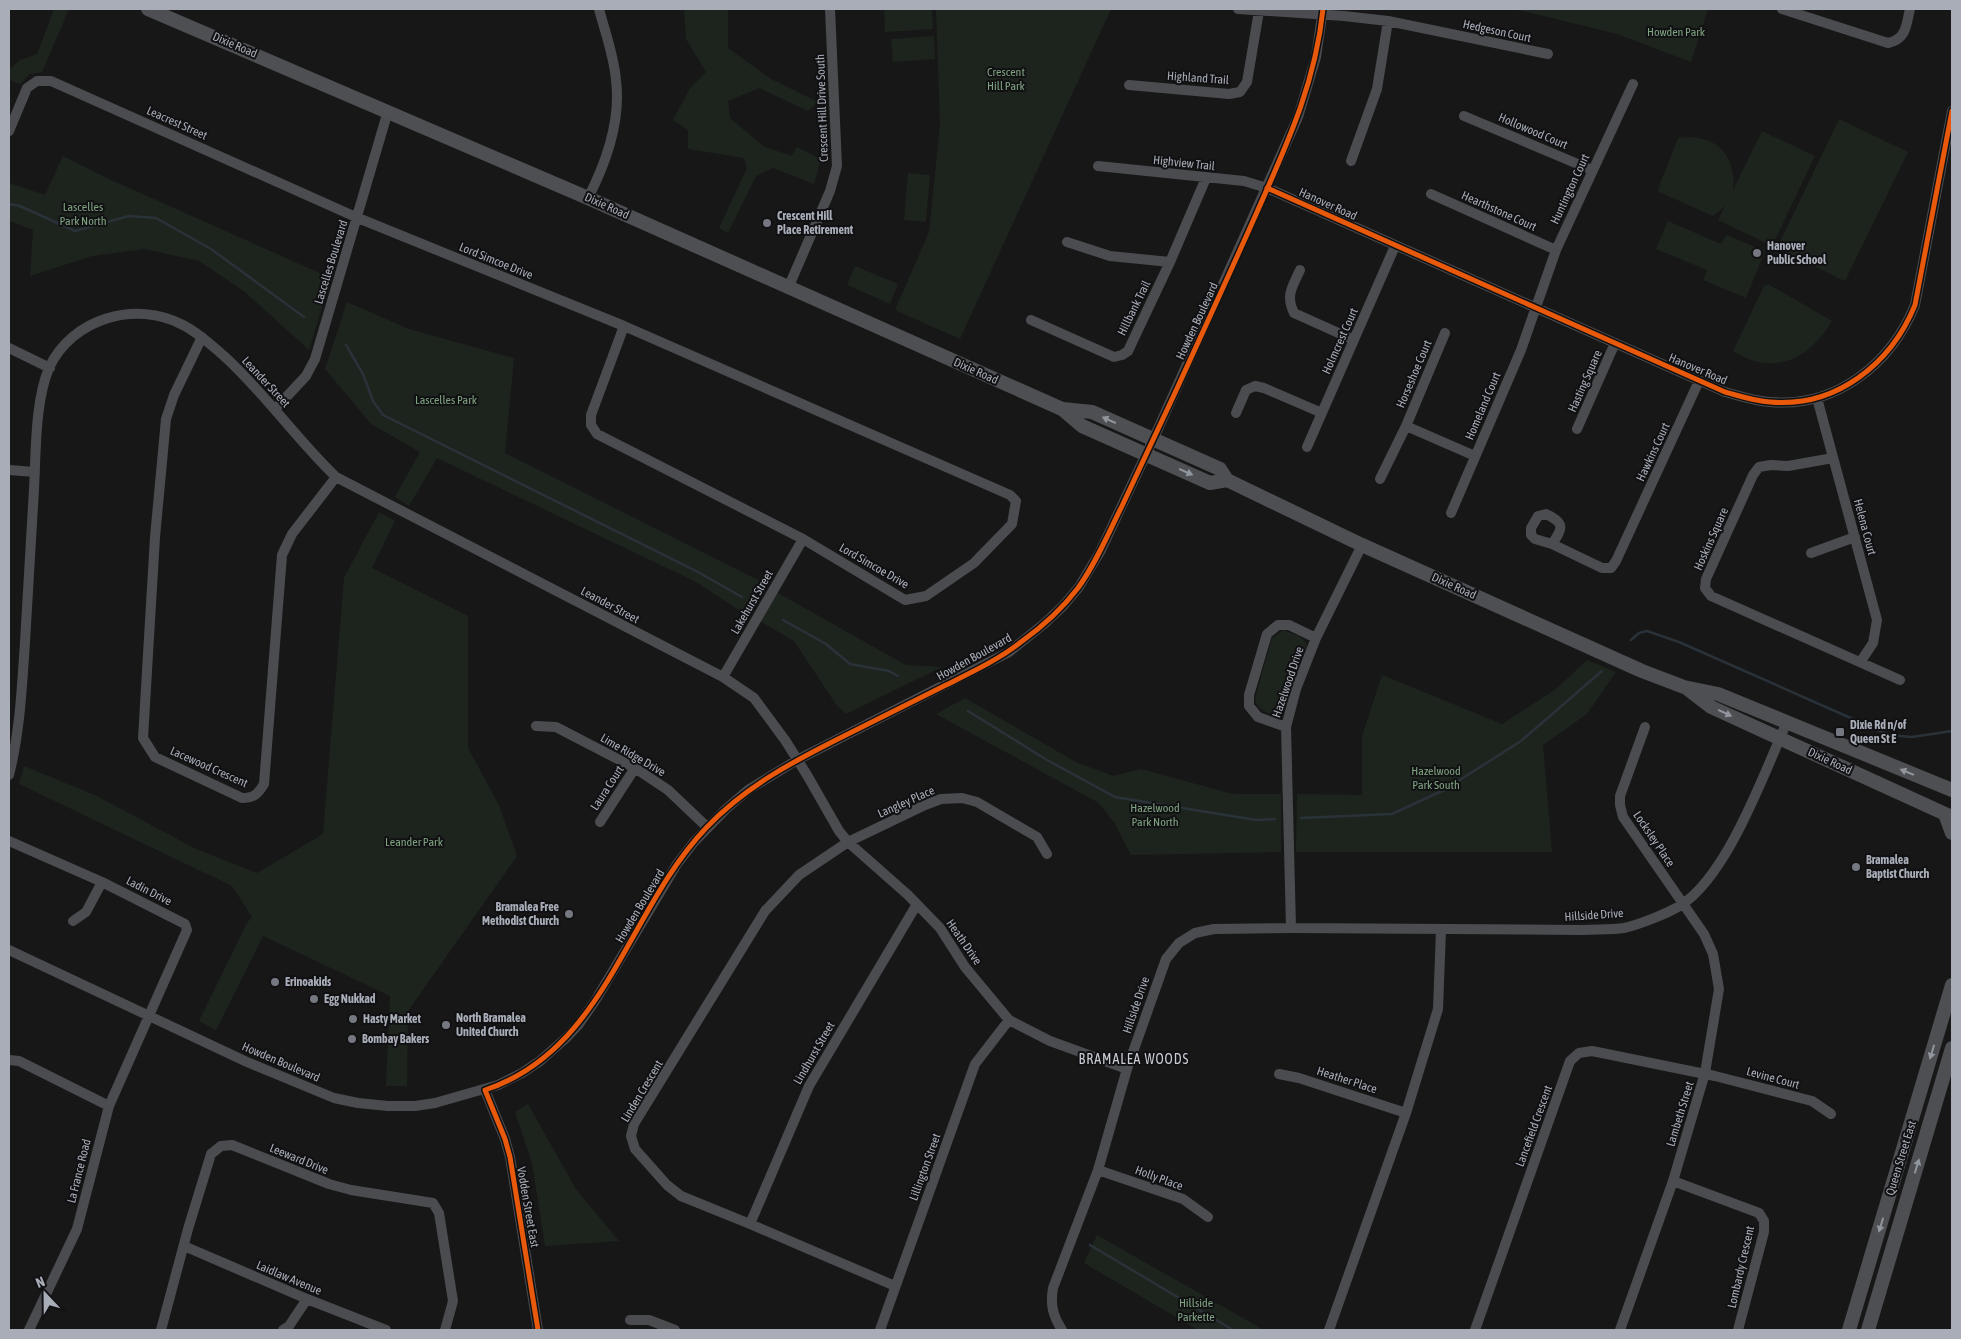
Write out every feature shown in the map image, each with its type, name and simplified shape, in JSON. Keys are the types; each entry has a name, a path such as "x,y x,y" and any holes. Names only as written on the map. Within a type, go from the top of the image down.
{"main road":[{"name":"Dixie Road","path":"148,9 388,111 789,286 1062,409 1082,426 1210,483 1227,480"},
{"name":"Dixie Road","path":"1062,409 1092,412 1220,469 1227,480 1362,545 1642,671 1684,687 1718,694 1952,790"},
{"name":"Dixie Road","path":"1684,687 1712,707 1948,816"},
{"path":"1948,816 1952,833"},
{"name":"Queen Street East","path":"1849,1330 1952,985"},
{"name":"Queen Street East","path":"1868,1330 1952,1048"},
{"path":"1861,1289 1865,1285 1874,1255 1878,1252 1882,1256 1861,1327 1863,1330"}],"street":[{"path":"588,198 598,178 617,113 616,79 599,9"},
{"name":"Crescent Hill Drive South","path":"789,286 830,191 837,166 830,9"},
{"name":"Hedgeson Court","path":"1238,9 1323,12 1388,21 1548,54"},
{"path":"1782,9 1888,43 1897,41 1904,35 1910,9"},
{"name":"Highland Trail","path":"1129,85 1229,94 1240,92 1247,82 1259,11"},
{"name":"Howden Boulevard","path":"9,950 247,1062 342,1100 388,1106 415,1106 436,1103 508,1082 540,1061 579,1024 677,864 707,826 748,790 797,760 991,662 1016,646 1063,606 1090,569 1153,440 1298,118 1308,90 1316,57 1323,12"},
{"path":"1351,161 1377,89 1388,21"},
{"name":"Leacrest Street","path":"9,130 27,88 37,81 51,81 358,218"},
{"name":"Huntington Court","path":"1535,308 1556,250 1633,84"},
{"name":"Lascelles Boulevard","path":"275,408 306,376 316,359 388,111"},
{"name":"Hanover Road","path":"1267,188 1699,381 1747,399 1793,402 1817,398 1855,381 1873,368 1887,354 1908,322 1916,305 1952,111"},
{"name":"Hollowood Court","path":"1464,116 1592,170"},
{"name":"Highview Trail","path":"1098,166 1244,181 1267,188"},
{"name":"Hillbank Trail","path":"1030,320 1114,357 1122,356 1128,351 1170,262 1206,178"},
{"name":"Hearthstone Court","path":"1431,194 1556,250"},
{"name":"Lord Simcoe Drive","path":"358,218 624,326 1010,494 1016,501 1012,524 974,563 926,596 905,600 803,539 597,434 591,425 591,415 624,326"},
{"path":"1066,242 1110,256 1170,262"},
{"name":"Holmcrest Court","path":"1307,447 1395,246"},
{"path":"1300,270 1289,296 1294,313 1354,340"},
{"name":"Homeland Court","path":"1451,512 1521,350 1535,308"},
{"name":"Leander Street","path":"9,775 15,750 21,694 40,400 50,368 58,352 70,340 82,330 109,317 137,312 158,315 183,325 202,337 239,370 275,408 312,454 336,477 723,677 754,698 797,760"},
{"name":"Horseshoe Court","path":"1380,479 1406,426 1444,333"},
{"name":"Lacewood Crescent","path":"202,337 174,395 166,419 143,738 155,757 242,798 251,798 258,793 264,784 282,555 292,534 336,477"},
{"name":"Hasting Square","path":"1577,429 1616,343"},
{"path":"9,348 50,368"},
{"name":"Hawkins Court","path":"1552,544 1602,568 1611,568 1616,561 1699,381"},
{"path":"1236,413 1246,390 1255,386 1264,388 1322,414"},
{"name":"Helena Court","path":"1817,398 1877,620 1873,643 1861,661"},
{"name":"Horseshoe Court","path":"1406,426 1475,456"},
{"name":"Hoskins Square","path":"1833,458 1788,466 1771,465 1759,467 1753,475 1706,579 1705,588 1712,596 1861,661"},
{"path":"9,470 35,472"},
{"path":"1810,553 1855,537"},
{"name":"Lakehurst Street","path":"723,677 803,539"},
{"name":"Hazelwood Drive","path":"1290,928 1286,727 1296,689 1316,638 1362,545"},
{"path":"1286,727 1258,717 1249,706 1249,695 1267,634 1278,626 1289,625 1316,638"},
{"path":"1861,661 1900,680"},
{"name":"Hillside Drive","path":"1062,1330 1054,1318 1050,1302 1053,1288 1098,1170 1127,1069 1166,958 1179,943 1195,932 1214,929 1582,930 1624,928 1672,911 1683,904 1704,884 1726,855 1787,722"},
{"name":"Lime Ridge Drive","path":"536,726 556,727 635,768 668,790 707,826"},
{"name":"Locksley Place","path":"1645,727 1620,796 1620,805 1623,817 1683,904"},
{"name":"Heath Drive","path":"797,760 839,831 848,842 917,904 940,928 966,967 1009,1020 1050,1041 1127,1069"},
{"name":"Laura Court","path":"600,822 635,768"},
{"name":"Langley Place","path":"848,842 925,804 941,799 962,798 977,802 1037,837 1047,854"},
{"name":"Ladin Drive","path":"9,841 102,882 185,924 187,930 148,1016"},
{"name":"Linden Crescent","path":"848,842 799,875 765,911 634,1124 630,1136 636,1149 667,1185 681,1196 895,1286"},
{"path":"73,921 86,912 102,882"},
{"name":"Lindhurst Street","path":"750,1224 809,1086 917,904"},
{"name":"Lambeth Street","path":"1620,1330 1673,1181 1705,1073 1717,1006 1719,989 1713,954 1704,934 1683,904"},
{"path":"1328,1330 1406,1113 1438,1009 1441,930"},
{"name":"La France Road","path":"29,1330 77,1229 109,1106 148,1016"},
{"name":"Lillington Street","path":"880,1330 975,1064 1009,1020"},
{"name":"Lancefield Crescent","path":"1475,1330 1570,1061 1579,1053 1592,1051 1705,1073"},
{"path":"9,1060 19,1061 109,1106"},
{"name":"Levine Court","path":"1705,1073 1812,1101 1831,1114"},
{"name":"Heather Place","path":"1279,1074 1299,1078 1406,1113"},
{"name":"Vodden Street East","path":"485,1090 505,1139 510,1157 538,1330"},
{"name":"Leeward Drive","path":"161,1330 211,1154 221,1146 232,1145 329,1184 351,1190 433,1203 440,1212 453,1301 445,1330"},
{"name":"Holly Place","path":"1098,1170 1183,1199 1208,1218"},
{"name":"Lombardy Crescent","path":"1673,1181 1759,1212 1764,1221 1764,1232 1738,1330"},
{"name":"Laidlaw Avenue","path":"184,1246 307,1300 386,1330"},
{"path":"283,1330 289,1326 307,1300"},
{"path":"630,1320 650,1320 675,1330"}],"green space":[{"path":"54,9 69,9 42,72 30,74 20,84 9,80 9,70 20,60 37,54"},
{"path":"684,9 728,9 728,48 771,79 818,102 808,111 759,88 728,101 730,118 765,147 792,156 797,147 821,159 814,184 773,168 756,176 728,233 719,228 747,168 744,158 688,149 688,130 673,120 690,88 706,72 686,39"},
{"path":"884,9 932,9 933,29 885,32"},
{"name":"Crescent Hill Park","path":"936,9 1111,9 960,339 895,310 929,232 940,125"},
{"name":"Howden Park","path":"1515,9 1708,9 1691,62 1617,34"},
{"path":"934,36 935,59 893,62 891,39"},
{"path":"1839,119 1908,152 1845,281 1777,248"},
{"path":"1762,131 1815,156 1772,246 1718,220 1725,206 1713,216 1659,192 1658,189 1678,138 1691,137 1703,139 1721,149 1727,156 1731,166 1733,190"},
{"name":"Lascelles Park North","path":"63,156 109,179 331,278 309,350 245,292 199,261 145,249 92,256 30,276 33,230 9,221 9,183 45,195"},
{"path":"908,173 930,175 926,222 904,220"},
{"path":"1668,221 1721,244 1726,235 1765,251 1746,298 1703,280 1707,270 1656,249"},
{"path":"855,266 898,284 890,304 847,285"},
{"path":"1768,284 1832,321 1817,341 1799,356 1788,361 1764,363 1751,360 1733,351 1764,286"},
{"name":"Lascelles Park","path":"347,302 409,329 514,358 505,453 760,581 742,612 696,582 437,458 409,506 395,497 420,452 371,424 325,369"},
{"name":"Leander Park","path":"379,512 395,521 372,568 468,616 468,748 499,805 517,856 408,1011 407,1086 386,1086 390,996 263,936 216,1030 199,1021 247,923 252,917 232,886 19,784 24,766 97,796 196,849 257,873 323,834 344,578"},
{"path":"776,592 906,665 942,667 846,714 837,706 794,641 760,621"},
{"path":"1284,630 1301,638 1307,646 1285,708 1272,713 1259,707 1255,698 1272,638"},
{"name":"Hazelwood Park South","path":"1587,660 1616,672 1587,714 1543,745 1552,852 1296,852 1297,794 1362,795 1362,736 1382,675 1502,724 1556,689"},
{"name":"Hazelwood Park North","path":"965,698 1076,762 1113,776 1141,769 1233,794 1281,794 1281,852 1131,855 1115,824 1099,803 936,714"},
{"path":"528,1104 576,1189 619,1241 545,1246 532,1163 515,1112"},
{"name":"Hillside Parkette","path":"1097,1235 1264,1330 1198,1330 1084,1263"}],"waterway":[{"path":"9,204 20,206 75,231 129,216 156,218 211,249 304,317"},
{"path":"346,345 363,374 373,401 383,415 698,572 742,597"},
{"path":"783,620 826,644 850,664 889,671 898,676"},
{"path":"1631,640 1639,633 1647,631 1679,642 1889,735 1912,737 1952,731"},
{"path":"1301,818 1392,814 1444,790 1521,741 1602,671"},
{"path":"968,711 1047,760 1115,797 1256,820 1275,819"},
{"path":"1090,1245 1233,1330"}],"cycle path":[{"path":"538,1330 510,1157 505,1139 485,1090 526,1071 559,1044 587,1011 611,975 679,860 722,812 754,787 789,765 1003,654 1044,624 1078,588 1096,558 1168,409 1279,162 1307,89 1314,63 1323,9"},
{"path":"1267,188 1725,392 1770,402 1794,402 1817,398 1839,390 1858,378 1876,363 1905,326 1915,305 1952,111"}],"place":[{"name":"Crescent Hill Place Retirement","path":"767,223"},
{"name":"Hanover Public School","path":"1757,253"},
{"name":"Dixie Rd n/of Queen St E","path":"1840,732"},
{"name":"Bramalea Baptist Church","path":"1856,867"},
{"name":"Bramalea Free Methodist Church","path":"569,914"},
{"name":"Erinoakids","path":"275,982"},
{"name":"Egg Nukkad","path":"314,999"},
{"name":"Hasty Market","path":"353,1019"},
{"name":"North Bramalea United Church","path":"446,1025"},
{"name":"Bombay Bakers","path":"352,1039"}],"district":[{"name":"BRAMALEA WOODS","path":"1134,1059"}]}
